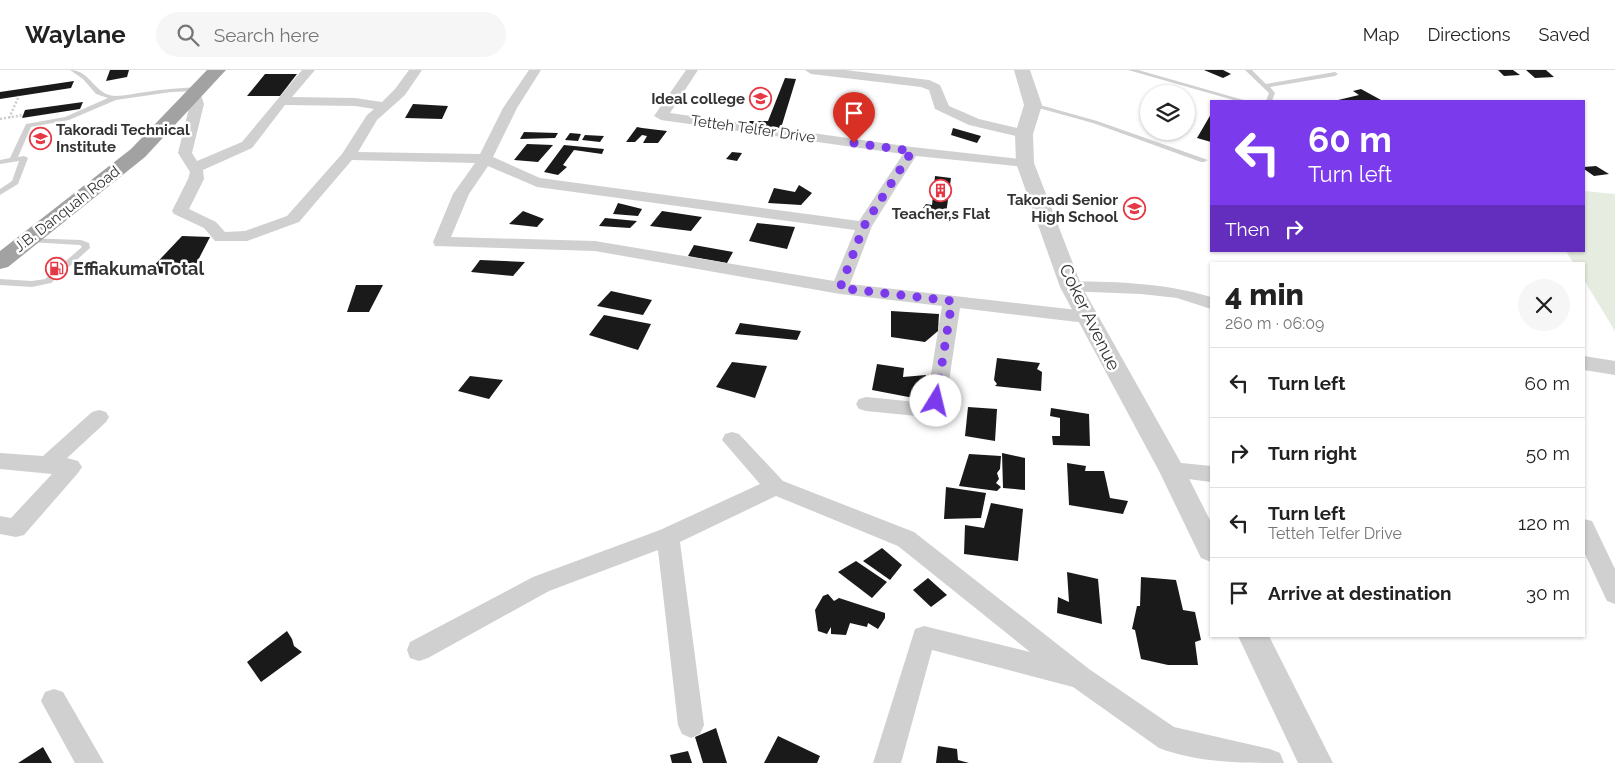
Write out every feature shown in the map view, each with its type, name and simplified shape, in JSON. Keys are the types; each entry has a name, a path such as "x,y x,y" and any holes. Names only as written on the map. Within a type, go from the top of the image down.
{"highway":[{"name":"J.B. Danquah Road","path":"0,262 138,153 218,70"}],"street":[{"path":"194,168 247,146 281,101 309,70"},
{"path":"197,92 197,104 185,153 194,168 196,180 180,211 210,225 221,237 234,238 261,233 293,220 348,156 367,123 400,92 416,70"},
{"path":"535,70 510,108 485,159 461,194 441,242 595,246 840,288 1086,317"},
{"name":"Tetteh Telfer Drive","path":"692,70 686,82 661,116 912,151 1024,163"},
{"path":"811,70 924,83 934,88 940,106 944,109 974,122 1024,134"},
{"path":"1022,70 1033,105"},
{"path":"281,101 355,102 384,106"},
{"name":"Coker Avenue","path":"1033,105 1024,134 1024,163 1071,287 1172,470 1210,548"},
{"path":"840,288 864,226 912,151"},
{"path":"348,156 485,159 537,182 864,226"},
{"path":"1071,287 1141,288 1179,293 1210,304"},
{"path":"866,404 917,409 930,408 936,401 952,301"},
{"path":"1585,363 1615,368"},
{"path":"48,464 99,417"},
{"path":"732,440 776,487 906,538 1080,676 1168,739 1270,763"},
{"path":"0,460 72,467 16,528 0,525"},
{"path":"1172,470 1210,474"},
{"path":"420,650 541,584 668,538 776,487"},
{"path":"1585,530 1615,594"},
{"path":"668,538 691,725"},
{"path":"1254,637 1316,763"},
{"path":"887,763 924,638 1080,676"},
{"path":"54,701 90,763"}],"lane":[{"path":"73,70 85,78 98,93 114,98"},
{"path":"1131,70 1240,100"},
{"path":"1248,70 1272,93 1269,100"},
{"path":"1264,86 1335,74"},
{"path":"13,160 28,125 66,119 114,98 171,90 197,92"},
{"path":"1033,105 1095,122 1204,160"},
{"path":"0,162 24,158 15,182 0,192"},
{"path":"0,282 32,284 48,281 86,248 86,245 81,242 29,240"}],"path":[{"path":"10,118 19,96"},
{"path":"0,119 23,115"}],"shaded area":[{"path":"1585,191 1615,194 1615,331 1585,282 1585,262 1573,262 1567,252 1585,252"}],"building":[{"path":"110,70 129,70 127,77 106,81"},
{"path":"1204,70 1223,70 1231,74 1223,78"},
{"path":"1498,70 1513,70 1520,75 1504,76"},
{"path":"1526,70 1546,70 1554,77 1535,78"},
{"path":"265,74 297,74 280,96 247,96"},
{"path":"785,78 796,79 781,128 742,126 744,121 768,121"},
{"path":"74,81 71,88 0,99 0,92"},
{"path":"1361,89 1381,100 1338,100 1359,95 1353,91"},
{"path":"83,102 80,109 22,118 25,110"},
{"path":"413,104 448,106 442,119 405,118"},
{"path":"1210,116 1210,142 1197,138"},
{"path":"637,127 667,131 658,143 643,143 647,136 642,135 635,142 626,142"},
{"path":"953,128 981,136 977,143 951,135"},
{"path":"524,132 558,133 555,138 520,139"},
{"path":"570,133 581,134 578,141 565,140"},
{"path":"585,135 604,136 600,142 582,140"},
{"path":"527,144 553,145 538,162 514,160"},
{"path":"564,145 604,149 602,154 574,150 563,165 567,167 558,175 544,172"},
{"path":"732,152 742,153 737,161 726,159"},
{"path":"1596,166 1609,174 1594,176 1585,170 1585,167"},
{"name":"Teacher,s Flat","path":"935,176 951,178 945,221 929,219 931,210 923,208 926,204 932,205"},
{"path":"799,185 812,193 801,205 768,203 774,188 795,192"},
{"path":"618,203 642,209 638,216 613,214"},
{"path":"523,211 544,219 537,227 509,224"},
{"path":"662,211 702,217 691,231 650,226"},
{"path":"605,218 637,221 630,228 599,226"},
{"path":"757,223 795,227 787,249 749,241"},
{"path":"182,236 210,237 191,274 147,273"},
{"path":"694,245 733,252 727,263 688,256"},
{"path":"480,260 525,262 513,276 471,272"},
{"path":"356,285 383,285 369,312 347,312"},
{"path":"611,291 652,300 643,315 597,306"},
{"path":"891,311 939,314 938,331 925,342 891,337"},
{"path":"604,315 651,324 638,350 589,335"},
{"path":"740,323 801,331 797,340 735,334"},
{"path":"997,358 1040,363 1037,369 1042,372 1041,391 995,386 997,384 994,380"},
{"path":"732,362 767,366 755,398 716,387"},
{"path":"877,364 904,368 903,377 926,375 919,399 872,390"},
{"path":"470,376 503,380 489,399 458,391"},
{"path":"968,407 997,409 995,441 965,436"},
{"path":"1051,408 1089,414 1090,446 1053,445 1052,436 1060,436 1060,418 1050,416"},
{"path":"1002,453 1025,458 1025,490 1003,488"},
{"path":"969,454 1001,456 1000,469 997,473 999,479 996,483 1001,487 997,491 959,486"},
{"path":"1067,463 1086,466 1085,471 1104,471 1110,498 1128,501 1123,514 1069,505"},
{"path":"946,487 986,493 981,518 944,519"},
{"path":"991,503 1023,509 1018,561 964,554 965,525 984,528"},
{"path":"882,548 902,565 890,580 863,561"},
{"path":"856,561 887,582 872,598 838,572"},
{"path":"1067,572 1098,579 1102,624 1057,613 1058,597 1069,602"},
{"path":"1141,577 1176,580 1183,610 1195,612 1201,640 1195,642 1198,665 1168,665 1141,659 1135,630 1132,629 1137,606 1140,606"},
{"path":"928,578 947,595 931,607 913,590"},
{"path":"828,594 834,601 839,598 885,613 885,618 878,629 868,623 867,627 850,623 846,635 831,634 831,627 827,634 818,631 815,610 823,596"},
{"path":"287,631 294,646 302,652 261,682 247,662"},
{"path":"716,728 727,763 703,763 695,737"},
{"path":"778,736 820,756 817,763 764,763"},
{"path":"938,746 957,749 958,760 969,763 936,763"},
{"path":"43,747 52,763 18,763"},
{"path":"688,751 692,763 672,763 670,755"}],"place":[{"name":"Ideal college","path":"761,99"},
{"name":"Takoradi Technical Institute","path":"40,139"},
{"name":"Teacher,s Flat","path":"941,191"},
{"name":"Takoradi Senior High School","path":"1134,209"},
{"name":"Effiakuma Total","path":"57,268"}],"route":[{"path":"854,143 912,151 864,226 840,288 952,301 936,401"}]}
